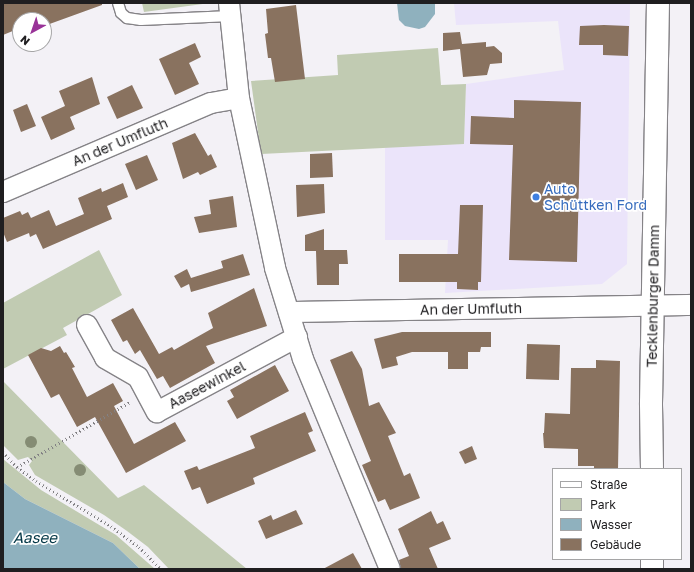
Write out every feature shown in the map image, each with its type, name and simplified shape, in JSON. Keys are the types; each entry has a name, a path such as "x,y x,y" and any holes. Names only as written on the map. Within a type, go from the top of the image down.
{"main road":[{"name":"Tecklenburger Damm","path":"652,468 658,3"}],"street":[{"path":"230,10 239,98 275,268 303,359 390,569"},
{"name":"An der Umfluth","path":"3,192 211,103 239,98"},
{"name":"An der Umfluth","path":"289,312 691,305"},
{"name":"Aaseewinkel","path":"87,325 105,358 138,377 157,412 296,337"}],"lane":[{"path":"118,3 121,13 126,18 141,20 230,10"}],"path":[{"path":"17,467 146,393"},
{"path":"3,452 17,467 36,481 111,526 139,548 162,569"}],"shaded area":[{"path":"454,3 630,3 627,264 602,284 445,293 448,240 385,240 385,146 464,144 466,84 564,70 558,21 456,25"}],"green space":[{"path":"142,3 210,3 144,12"},
{"path":"438,48 441,85 466,84 464,144 261,154 251,81 338,75 337,55"},
{"path":"99,250 122,295 63,328 67,335 3,369 3,303"},
{"path":"3,381 118,498 144,485 247,569 169,569 148,547 127,531 104,515 35,475 29,465 32,461 28,457 18,460 3,445"},
{"path":"3,459 41,490 116,535 155,569 140,569 113,543 25,499 3,482"}],"water":[{"path":"397,3 435,3 435,14 425,27 419,29 405,26 399,20"},
{"name":"Aasee","path":"3,482 25,499 113,543 140,569 3,569"}],"building":[{"path":"3,3 102,3 102,5 52,23 52,12 12,12 12,31 3,35"},
{"path":"296,5 305,79 275,82 271,58 268,58 265,34 268,33 266,9"},
{"path":"580,26 629,26 628,56 603,55 603,45 579,45"},
{"path":"460,32 462,44 486,42 486,47 494,46 502,53 502,63 490,64 487,75 463,77 460,49 443,51 443,33"},
{"path":"195,43 201,57 189,63 199,84 175,95 159,59"},
{"path":"92,77 100,104 70,117 75,129 51,140 41,117 65,106 59,91"},
{"path":"132,85 143,108 117,119 107,97"},
{"name":"Auto Schüttken Ford","path":"514,100 581,102 577,262 509,260 513,145 470,144 471,116 514,118"},
{"path":"27,104 36,126 21,132 13,110"},
{"path":"195,133 208,156 211,154 217,167 200,175 198,172 183,179 172,143"},
{"path":"332,153 333,177 310,178 310,154"},
{"path":"147,155 158,180 136,190 125,164"},
{"path":"123,183 128,197 107,206 112,219 43,249 36,234 30,237 29,233 7,242 3,232 3,218 20,211 22,215 28,212 31,218 49,210 56,226 84,214 78,198 101,188 102,192"},
{"path":"324,184 325,213 297,217 296,185"},
{"path":"233,196 237,227 199,233 194,217 211,214 209,200"},
{"path":"460,205 483,205 481,282 478,282 478,290 457,289 457,282 399,282 399,254 458,254"},
{"path":"324,229 324,250 347,250 348,264 339,264 339,285 317,285 316,251 305,251 305,235"},
{"path":"243,254 250,275 191,292 189,284 181,288 174,276 187,269 191,278 223,268 221,261"},
{"path":"254,288 267,326 206,346 215,363 170,388 163,376 157,379 140,350 135,354 127,340 123,342 111,320 133,308 159,354 172,347 174,350 213,328 208,313"},
{"path":"402,332 491,332 491,347 481,347 480,352 468,352 468,369 448,369 448,352 412,352 396,357 398,365 382,369 374,339"},
{"path":"527,344 560,345 559,380 526,379"},
{"path":"60,346 64,353 66,352 75,367 72,368 87,397 113,383 123,401 114,406 134,444 175,422 186,441 126,473 95,417 77,427 59,394 51,398 28,355 41,348 51,351"},
{"path":"352,351 362,369 369,406 379,402 396,433 388,436 404,476 410,473 420,498 390,510 385,499 378,502 362,465 371,461 330,360"},
{"path":"596,360 620,361 618,468 578,466 578,449 544,448 543,433 545,413 570,414 571,368 596,368"},
{"path":"275,365 289,391 237,419 227,401 234,397 230,390"},
{"path":"305,412 313,431 308,433 316,451 253,478 255,484 207,504 200,487 192,490 184,471 197,466 199,470 255,448 250,436"},
{"path":"472,446 477,459 465,464 459,452"},
{"path":"296,510 303,524 266,539 258,521 271,515 273,520"},
{"path":"431,511 437,524 443,521 451,539 429,548 438,569 401,569 399,560 409,556 398,529"},
{"path":"353,553 362,569 323,569"}],"place":[{"name":"Auto Schüttken Ford","path":"536,197"}]}
